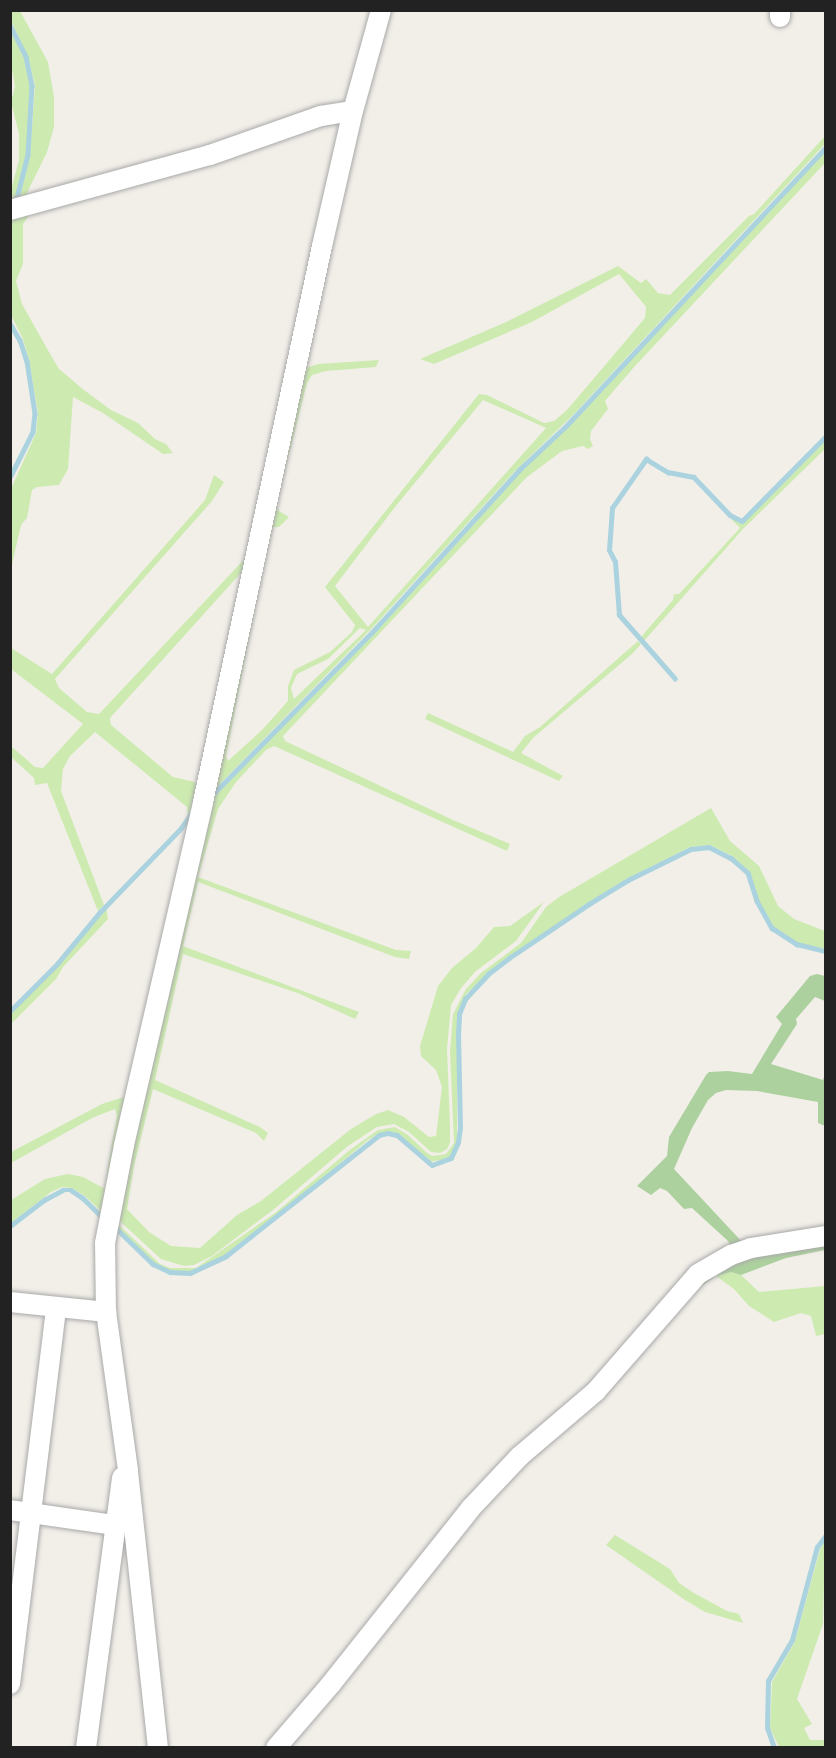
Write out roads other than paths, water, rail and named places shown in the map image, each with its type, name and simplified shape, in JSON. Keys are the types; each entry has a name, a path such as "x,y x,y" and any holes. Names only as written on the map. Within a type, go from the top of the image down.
{"street":[{"path":"158,1748 128,1470 106,1312 105,1242 121,1156 203,802 353,111 381,10"},
{"path":"10,210 210,155 321,116 353,111"},
{"path":"276,1748 345,1668 470,1509 520,1456 596,1391 698,1274 731,1255 751,1248 825,1236"},
{"path":"10,1302 106,1312"},
{"path":"10,1684 56,1308"},
{"path":"86,1748 114,1525 122,1478 128,1470"},
{"path":"10,1510 114,1525"}],"waterway":[{"path":"10,25 26,57 32,85 28,155 16,202"},
{"path":"214,793 375,629 519,470 565,427 826,147"},
{"path":"10,323 20,340 27,361 35,413 33,432 10,478"},
{"path":"675,679 619,615 615,562 609,550 612,508 646,459 668,472 694,477 730,515 742,521 826,436"},
{"path":"10,1011 57,964 100,912 181,828 192,812"},
{"path":"115,1227 153,1264 170,1272 190,1273 226,1256 379,1135 388,1133 397,1135 432,1165 451,1158 458,1142 460,1128 458,1035 459,1014 465,999 488,974 589,904 628,880 691,849 709,847 731,858 748,873 757,901 772,928 797,944 826,951"},
{"path":"10,1226 44,1200 63,1190 71,1190 83,1198 103,1218"},
{"path":"774,1748 767,1728 768,1681 792,1640 817,1547 826,1535"}]}
